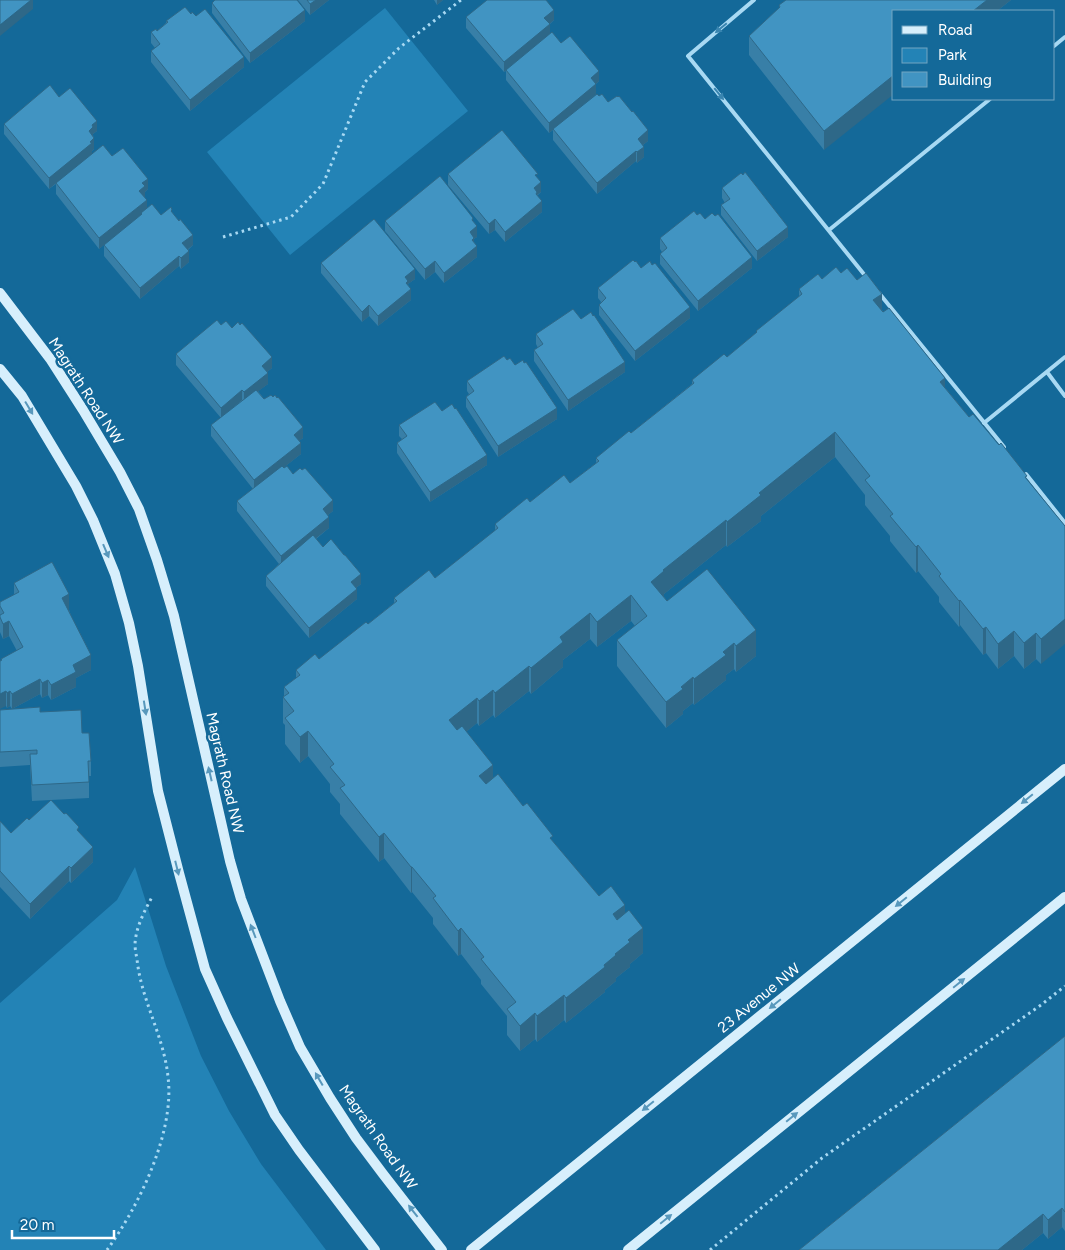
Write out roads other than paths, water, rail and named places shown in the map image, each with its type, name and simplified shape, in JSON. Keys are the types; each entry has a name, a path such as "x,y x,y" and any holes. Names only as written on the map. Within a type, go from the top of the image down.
{"street":[{"name":"Magrath Road NW","path":"0,293 51,360 120,472 139,510 174,616 230,861 241,899 280,1001 300,1047 356,1138 442,1250"},
{"path":"0,370 22,396 76,486 116,574 138,666 158,791 178,873 205,969 275,1115 299,1150 375,1250"},
{"name":"23 Avenue NW","path":"471,1250 1065,769"},
{"path":"628,1250 1065,897"}],"lane":[{"path":"754,0 688,56 872,284"},
{"path":"1055,45 1065,37"},
{"path":"829,230 989,100"},
{"path":"878,292 1009,454"},
{"path":"984,423 1065,357"},
{"path":"1047,372 1065,396"},
{"path":"1022,469 1065,523"}]}
